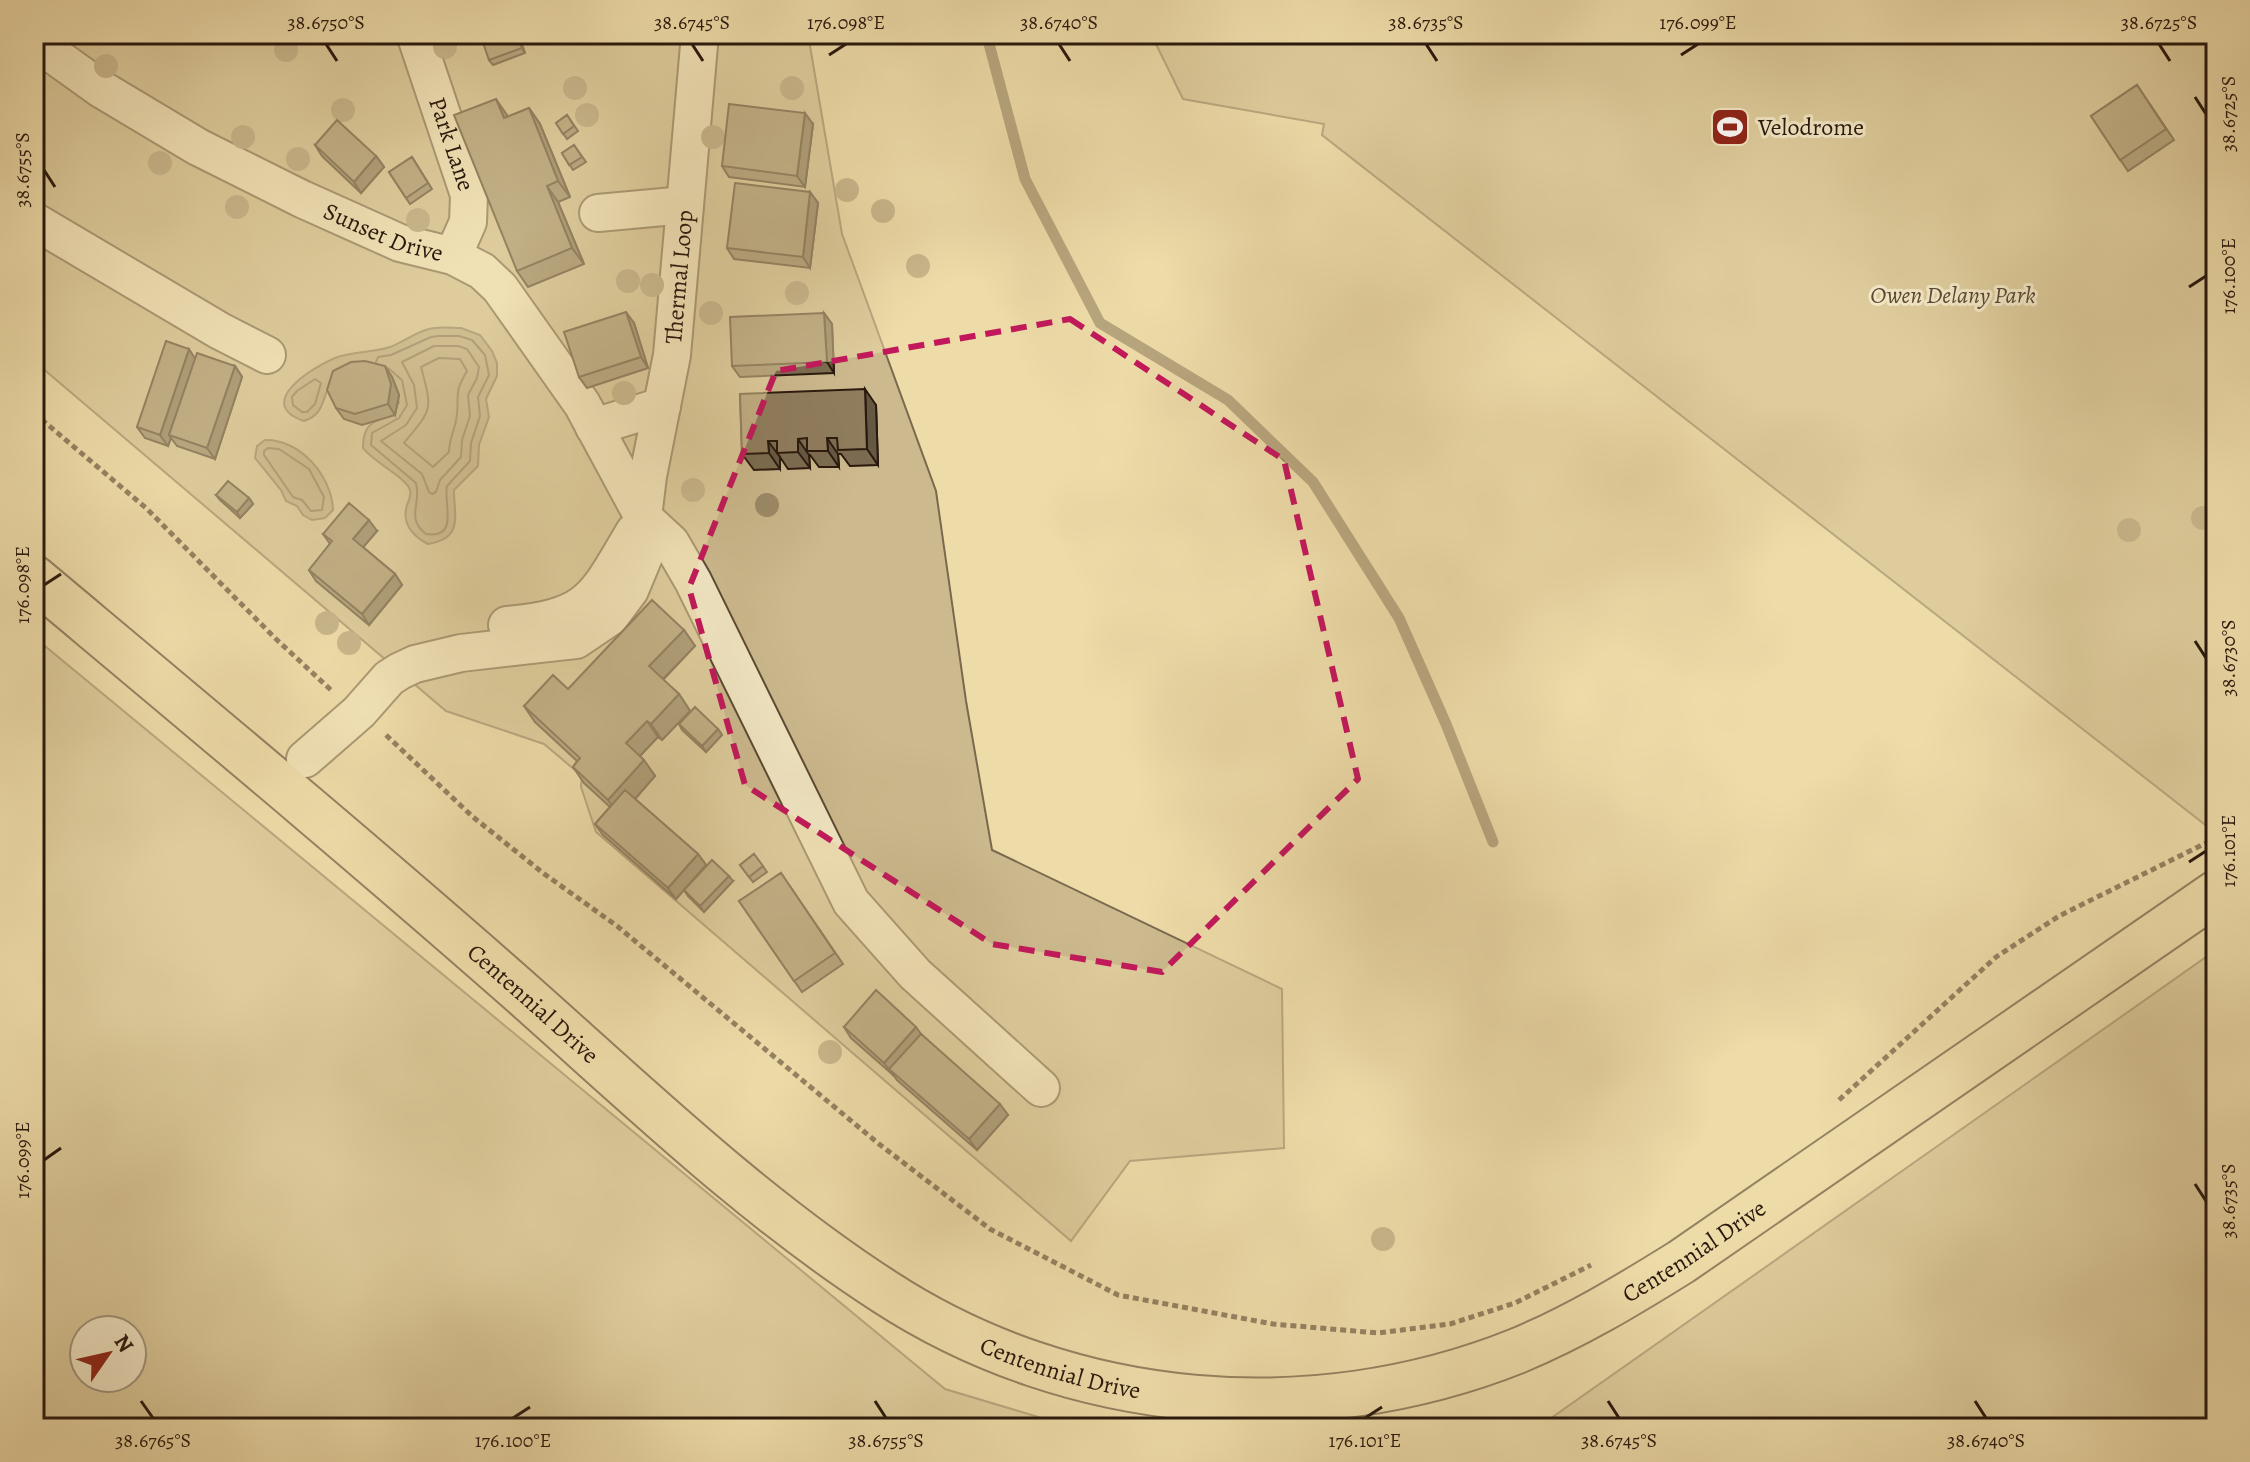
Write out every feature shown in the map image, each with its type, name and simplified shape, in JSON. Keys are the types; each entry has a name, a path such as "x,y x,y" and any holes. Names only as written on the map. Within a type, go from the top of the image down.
{"main road":[{"name":"Centennial Drive","path":"34,578 294,772 708,1159 806,1238 890,1296 986,1347 1075,1376 1159,1395 1252,1403 1342,1397 1429,1380 1517,1351 1610,1306 1681,1262 2216,893"}],"lane":[{"name":"Park Lane","path":"415,34 469,195 468,222 453,256"},
{"name":"Thermal Loop","path":"643,517 672,355 700,34"},
{"name":"Sunset Drive","path":"34,41 101,89 198,147 400,243 453,256 482,271 500,288 582,404 643,517 671,543 693,581 851,902 915,974 1041,1088"},
{"path":"598,213 685,205"},
{"path":"34,221 220,331 267,355"},
{"path":"594,427 662,406"},
{"path":"294,772 345,702 383,661 428,635 457,629 531,623 580,608 603,584 643,517"}],"path":[{"path":"34,413 146,508 333,692"},
{"path":"381,731 473,817 543,873 617,926 879,1144 990,1229 1118,1295 1273,1324 1378,1333 1450,1324 1515,1303 1599,1261"},
{"path":"1829,1110 1996,957 2059,916 2216,838"}],"highlighted area":[{"path":"1070,319 1284,460 1358,779 1162,972 992,944 745,785 689,588 776,371"}],"green space":[{"path":"34,34 808,34 842,234 936,491 966,701 992,850 1282,989 1284,1148 1130,1161 1071,1241 596,832 581,787 582,776 544,744 446,711 34,361"},
{"name":"Owen Delany Park","path":"1151,34 2216,34 2216,822 2208,827 1322,135 1324,124 1183,99"},
{"path":"34,637 945,1389 1075,1428 34,1428"},
{"path":"2216,950 2216,1428 1537,1428"}],"water":[{"path":"461,328 480,335 492,351 497,363 497,376 486,399 489,417 479,445 478,466 454,490 452,531 447,537 428,544 418,538 408,525 408,485 363,448 370,425 399,403 395,384 386,376 328,388 318,412 304,421 290,414 284,405 286,396 301,378 335,358 390,347 429,329"},
{"path":"265,440 290,446 312,462 331,497 333,510 325,518 312,520 303,515 297,506 286,501 255,458 257,446"}],"building":[{"path":"480,34 516,34 522,48 489,60"},
{"path":"2137,85 2166,129 2120,160 2091,116"},
{"path":"496,99 504,118 529,108 558,181 547,186 572,248 517,271 454,115"},
{"path":"729,104 805,113 797,176 722,166"},
{"path":"567,115 574,126 563,134 556,123"},
{"path":"337,120 376,156 354,182 315,145"},
{"path":"574,145 582,157 569,165 562,153"},
{"path":"412,157 428,183 406,198 389,172"},
{"path":"735,183 810,192 803,257 727,248"},
{"path":"626,312 641,357 579,377 564,332"},
{"path":"824,313 827,362 732,366 730,317"},
{"path":"166,341 189,349 160,435 137,427"},
{"path":"197,353 235,366 207,448 169,435"},
{"path":"365,361 385,366 391,384 388,404 355,414 336,408 327,390 333,371 351,362"},
{"path":"865,389 867,449 838,450 837,438 827,438 828,451 807,451 807,438 798,439 798,452 777,453 777,441 768,441 769,453 742,454 740,394"},
{"path":"228,481 249,498 237,512 216,495"},
{"path":"349,503 369,520 353,539 395,574 362,614 309,570 332,541 323,534"},
{"path":"652,600 684,630 649,666 679,694 651,724 647,721 626,743 644,760 608,800 573,767 580,758 524,706 553,675 568,689"},
{"path":"695,707 718,729 702,746 679,724"},
{"path":"625,790 698,854 668,888 595,824"},
{"path":"754,854 763,866 749,877 740,865"},
{"path":"712,860 729,876 700,906 684,890"},
{"path":"781,873 835,953 794,981 739,901"},
{"path":"876,990 916,1027 884,1063 844,1027"},
{"path":"921,1034 1000,1104 969,1139 889,1069"}],"waterway":[{"path":"990,34 988,40 1025,179 1100,323 1228,400 1313,482 1399,618 1493,842"}],"place":[{"name":"Velodrome","path":"1730,127"}]}
